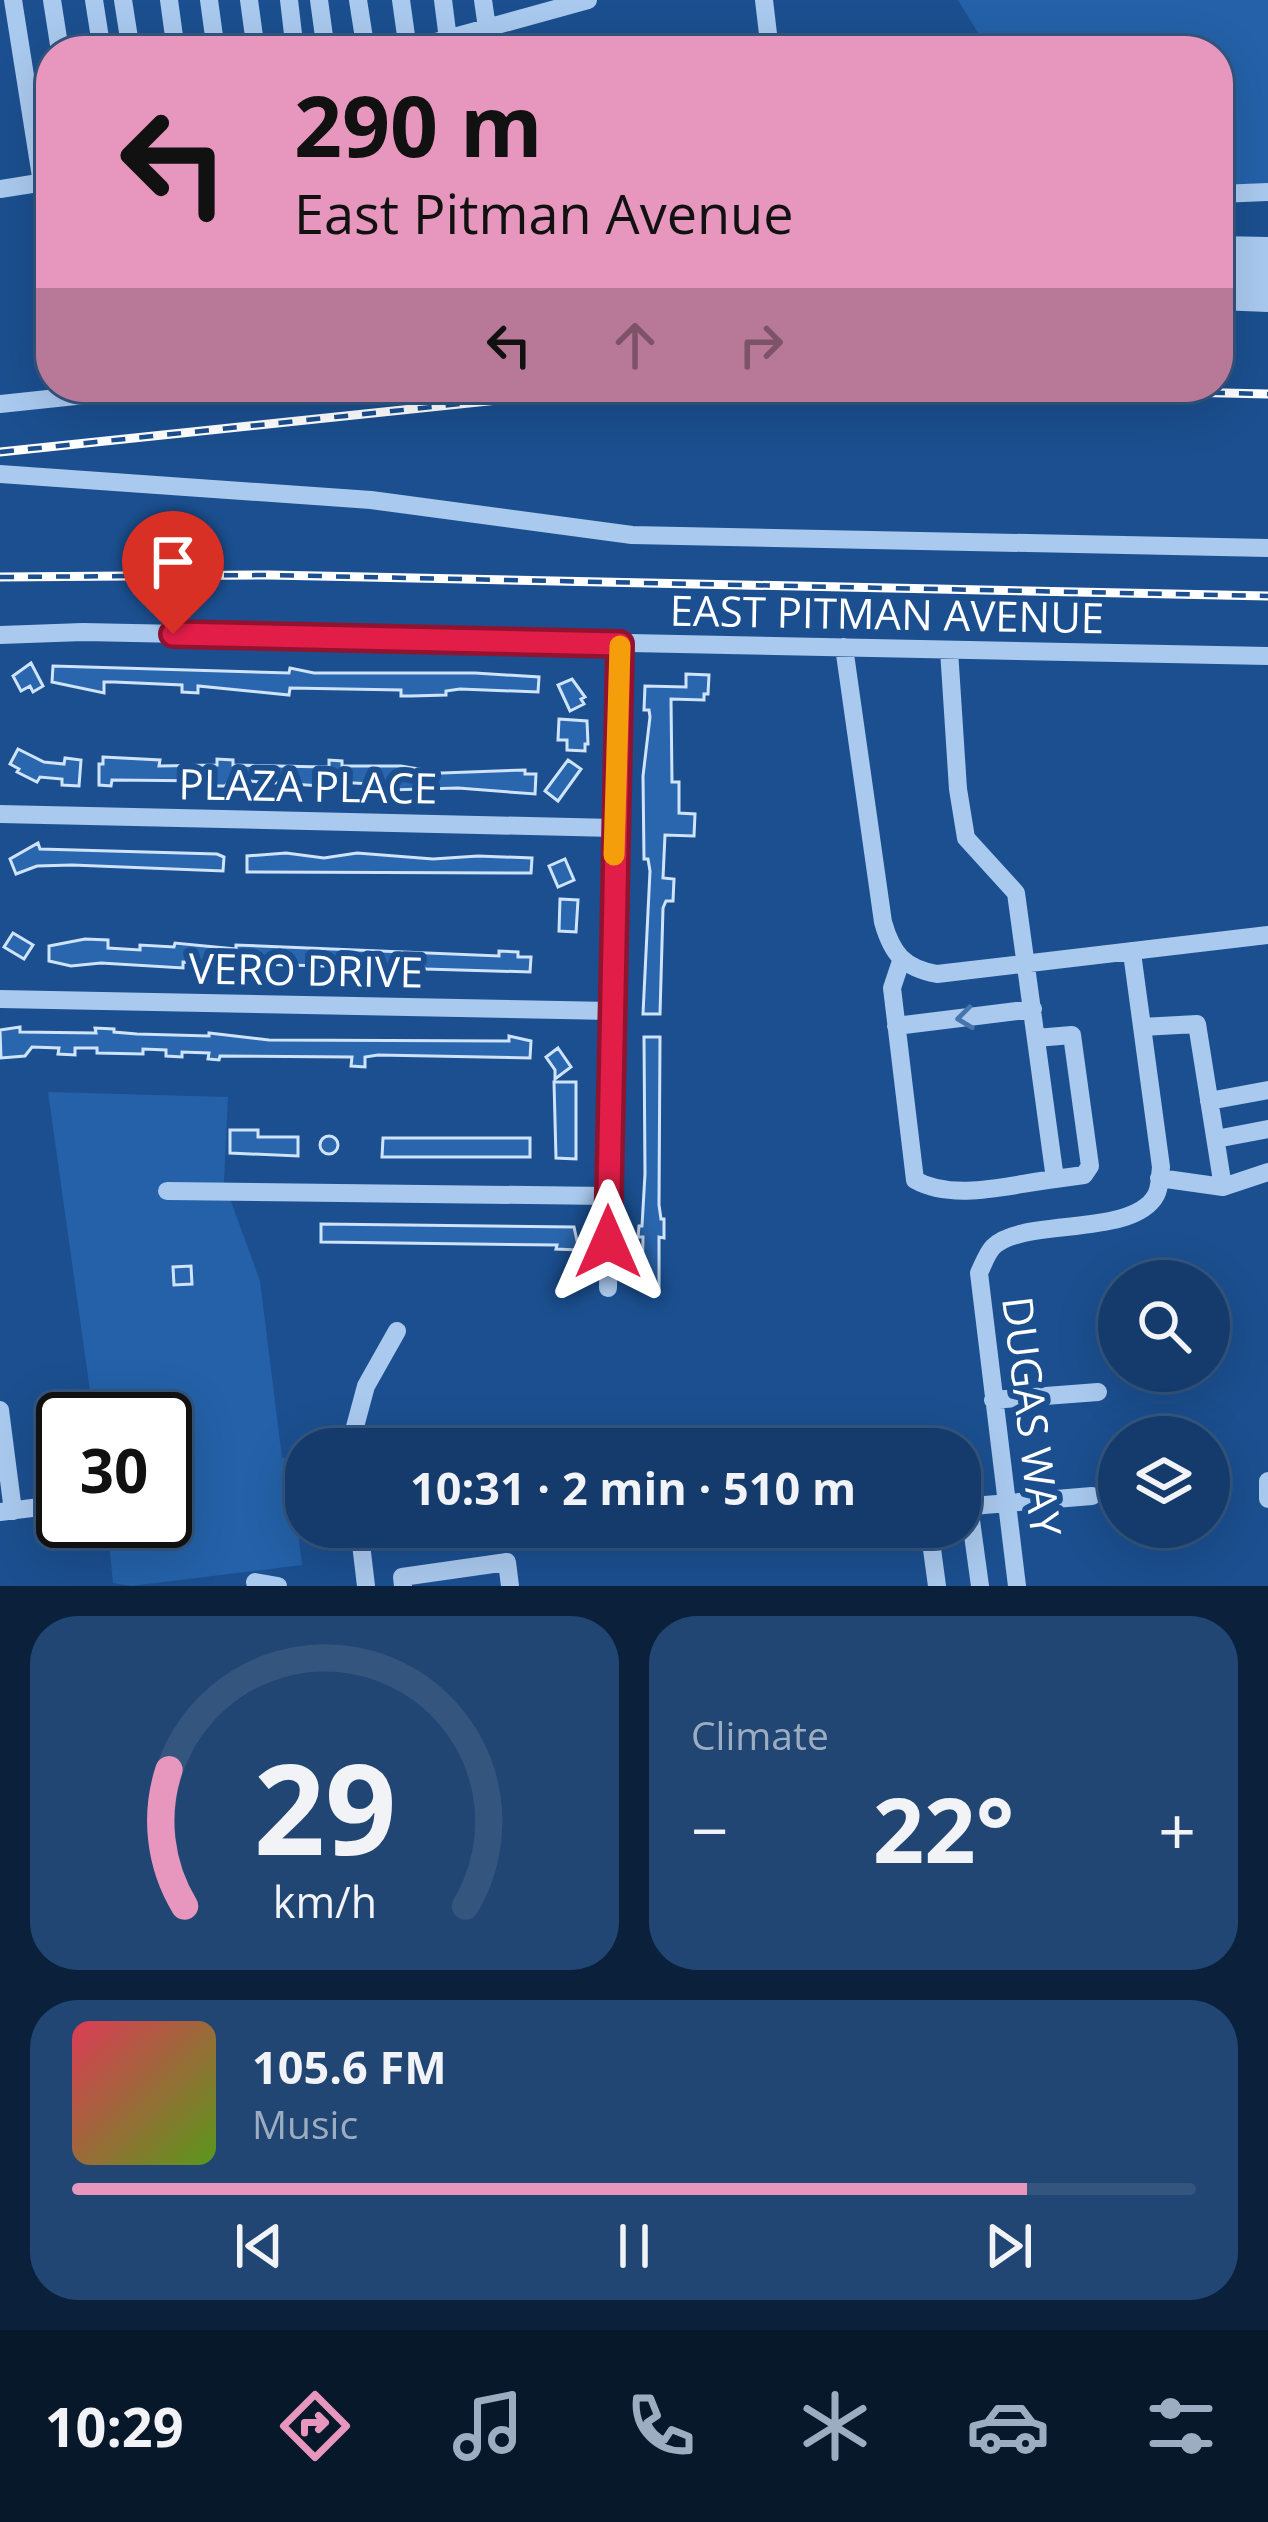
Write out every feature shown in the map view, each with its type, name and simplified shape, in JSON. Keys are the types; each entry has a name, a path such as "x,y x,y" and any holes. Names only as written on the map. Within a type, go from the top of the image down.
{"street":[{"path":"14,0 36,125"},
{"path":"52,0 58,36"},
{"path":"94,0 100,36"},
{"path":"123,0 129,36"},
{"path":"169,0 174,36"},
{"path":"208,0 214,36"},
{"path":"249,0 254,36"},
{"path":"289,0 294,36"},
{"path":"320,0 324,36"},
{"path":"358,0 364,36"},
{"path":"401,0 405,36"},
{"path":"443,0 448,36"},
{"path":"483,0 487,28"},
{"path":"764,0 768,36"},
{"path":"459,36 524,9 575,2"},
{"path":"1,184 36,182"},
{"path":"1233,193 1268,192"},
{"path":"1233,245 1268,246"},
{"path":"1233,261 1268,262"},
{"path":"1233,274 1268,275"},
{"path":"1233,289 1268,290"},
{"path":"1233,302 1268,302"},
{"path":"0,404 36,400"},
{"path":"0,474 353,499 632,536 1268,548"},
{"name":"EAST PITMAN AVENUE","path":"0,635 83,632 1268,656"},
{"path":"608,1288 620,644"},
{"path":"844,647 884,922 902,961 937,974 1268,935"},
{"path":"949,650 966,838 1016,893 1055,1179"},
{"name":"PLAZA PLACE","path":"0,814 614,828"},
{"path":"1132,953 1160,1178 1223,1186 1268,1172"},
{"path":"902,961 892,988 915,1180 931,1189 955,1190 1084,1175 1090,1166 1072,1035 1036,1038"},
{"name":"VERO DRIVE","path":"0,999 611,1011"},
{"path":"896,1026 1033,1009"},
{"path":"1142,1027 1197,1024 1223,1186"},
{"path":"1209,1101 1268,1090"},
{"path":"1216,1139 1268,1129"},
{"name":"DUGAS WAY","path":"1017,1586 979,1273 992,1247 1009,1238 1096,1223 1144,1209 1158,1193 1160,1178"},
{"path":"167,1191 608,1196"},
{"path":"355,1428 366,1386 398,1331"},
{"path":"993,1400 1098,1392"},
{"path":"0,1410 6,1512 36,1508"},
{"path":"1268,1481 1268,1499"},
{"path":"981,1506 1092,1496"},
{"path":"362,1548 366,1585"},
{"path":"932,1548 938,1586"},
{"path":"972,1548 980,1586"},
{"path":"403,1586 402,1577 507,1562 510,1586"},
{"path":"255,1582 278,1586"}],"shaded area":[{"path":"958,0 1268,0 1268,187 1233,187 1233,36 980,36"},
{"path":"48,1092 228,1097 224,1182 260,1281 285,1458 285,1548 300,1548 302,1565 131,1586 113,1583 110,1548 192,1548 192,1392 90,1392"}],"building":[{"path":"31,663 43,686 33,692 30,686 21,691 13,676"},
{"path":"53,666 539,677 538,692 460,689 446,691 446,695 401,696 401,690 290,688 289,695 198,686 198,693 182,692 182,685 104,682 104,693 52,682"},
{"path":"686,674 709,675 704,700 671,699 672,782 679,782 679,813 695,814 694,836 665,835 663,878 674,879 673,901 666,901 663,908 660,1014 643,1014 650,871 644,859 643,776 650,717 649,710 644,710 645,686 686,687"},
{"path":"572,679 585,697 581,699 584,704 570,711 558,685"},
{"path":"559,719 587,721 585,751 567,750 567,740 558,740"},
{"path":"18,749 44,762 81,760 79,786 62,785 62,779 40,777 37,782 17,772 10,764"},
{"path":"103,757 160,760 159,766 217,765 217,759 233,760 233,765 329,767 329,760 342,761 342,766 401,766 442,773 525,770 525,774 536,774 535,794 458,788 390,790 390,785 336,782 336,787 232,780 225,786 213,786 213,781 112,780 111,786 99,785"},
{"path":"568,760 581,769 558,801 545,791"},
{"path":"38,843 40,849 217,854 224,857 223,871 72,865 37,866 16,874 10,859"},
{"path":"286,853 324,858 357,853 433,859 532,858 531,873 247,872 247,856"},
{"path":"565,859 574,880 558,887 549,866"},
{"path":"560,899 578,900 576,932 559,931"},
{"path":"13,933 33,945 24,959 4,947"},
{"path":"108,940 108,948 140,950 140,945 174,947 175,943 499,956 499,951 531,957 530,972 183,962 183,968 71,966 49,961 49,946"},
{"path":"20,1027 20,1032 96,1033 95,1028 269,1040 509,1041 509,1036 531,1041 530,1058 378,1055 365,1057 365,1067 351,1066 352,1057 220,1056 219,1060 208,1059 209,1053 182,1052 182,1057 166,1056 166,1050 143,1049 143,1054 75,1048 75,1055 58,1054 59,1048 32,1047 25,1056 1,1058 0,1030"},
{"path":"644,1037 660,1037 659,1205 664,1238 659,1237 659,1288 642,1288 643,1237 638,1237 645,1174"},
{"path":"558,1048 571,1067 555,1079 546,1057"},
{"path":"554,1082 576,1082 576,1159 556,1158"},
{"path":"230,1130 258,1130 258,1137 298,1137 298,1156 230,1153"},
{"path":"329,1136 338,1145 329,1154 320,1145"},
{"path":"383,1138 530,1138 530,1157 382,1157"},
{"path":"321,1224 574,1227 579,1250 556,1249 557,1245 321,1242"},
{"path":"191,1266 192,1284 174,1285 173,1267"}],"railway":[{"path":"1233,393 1268,394"},
{"path":"0,452 479,402"},
{"path":"0,577 269,575 1268,596"}],"slow traffic":[{"path":"614,855 620,646"}],"route":[{"path":"173,634 620,644 608,1242"}]}
